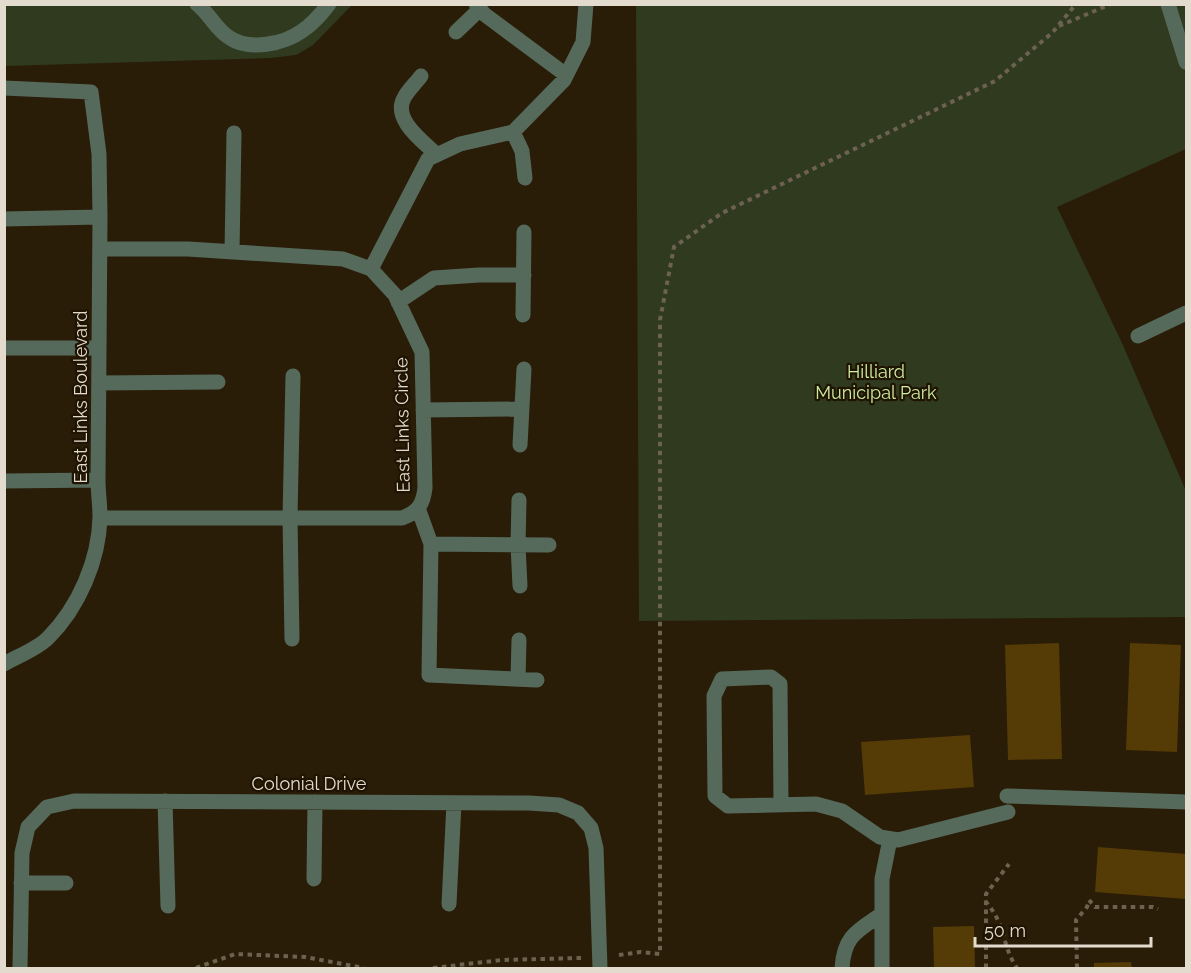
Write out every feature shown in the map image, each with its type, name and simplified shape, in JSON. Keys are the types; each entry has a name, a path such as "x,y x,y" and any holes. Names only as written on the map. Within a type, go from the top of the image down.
{"street":[{"path":"196,4 230,39 253,44 273,43 302,32 329,4"},
{"path":"371,269 428,159 460,144 513,132 564,80 582,42 586,4"},
{"path":"1168,4 1186,62"},
{"path":"456,32 478,7 566,75"},
{"path":"422,76 403,100 402,112 410,130 437,155"},
{"name":"East Links Boulevard","path":"4,88 91,92 99,154 100,217 98,480 100,518 96,549 86,580 70,611 47,639 4,664"},
{"path":"513,132 522,151 525,177"},
{"path":"232,252 234,133"},
{"path":"4,219 100,217"},
{"path":"524,232 524,315"},
{"name":"East Links Circle","path":"100,249 188,249 343,260 371,269 395,295 422,352 425,488 423,502 415,513 402,518 100,518"},
{"path":"398,302 434,278 524,275"},
{"path":"1138,336 1186,313"},
{"path":"4,348 99,348"},
{"path":"520,445 524,369"},
{"path":"292,639 290,517 293,376"},
{"path":"99,383 218,382"},
{"path":"423,410 522,410"},
{"path":"4,481 98,480"},
{"path":"519,500 520,586"},
{"path":"418,508 431,544 429,675 537,680"},
{"path":"431,544 549,545"},
{"path":"518,679 519,640"},
{"path":"781,804 780,684 771,677 722,679 714,696 715,796 728,806 816,804 842,810 880,837 898,840 1007,804 1186,802"},
{"name":"Colonial Drive","path":"20,969 22,853 28,827 47,807 74,801 559,805 578,813 591,828 596,848 600,963"},
{"path":"165,801 168,906"},
{"path":"314,879 315,802"},
{"path":"449,904 454,803"},
{"path":"882,969 882,879 890,839"},
{"path":"21,883 66,883"},
{"path":"842,969 843,951 854,934 882,914"}],"path":[{"path":"434,969 501,960 600,963 641,952 660,954 660,320 674,247 722,213 994,81 1058,26 1076,4"},
{"path":"1058,26 1111,4"},
{"path":"986,969 986,894 1008,864"},
{"path":"1077,969 1076,920 1088,907 1089,900 1095,907 1153,907 1158,909"},
{"path":"985,901 995,912 1003,929 1008,951 1017,969"},
{"path":"196,969 235,954 305,957 364,969"}],"green space":[{"path":"4,5 352,5 313,45 296,55 270,58 5,66"},
{"name":"Hilliard Municipal Park","path":"636,5 1186,5 1186,149 1057,207 1122,343 1186,491 1186,617 639,621"}],"building":[{"path":"1059,643 1062,759 1008,760 1005,645"},
{"path":"1130,643 1181,645 1177,752 1126,750"},
{"path":"970,735 974,787 865,795 861,742"},
{"path":"1098,847 1186,854 1186,899 1095,892"},
{"path":"974,926 975,968 934,968 933,927"},
{"path":"1131,962 1132,968 1094,968 1094,963"}]}
